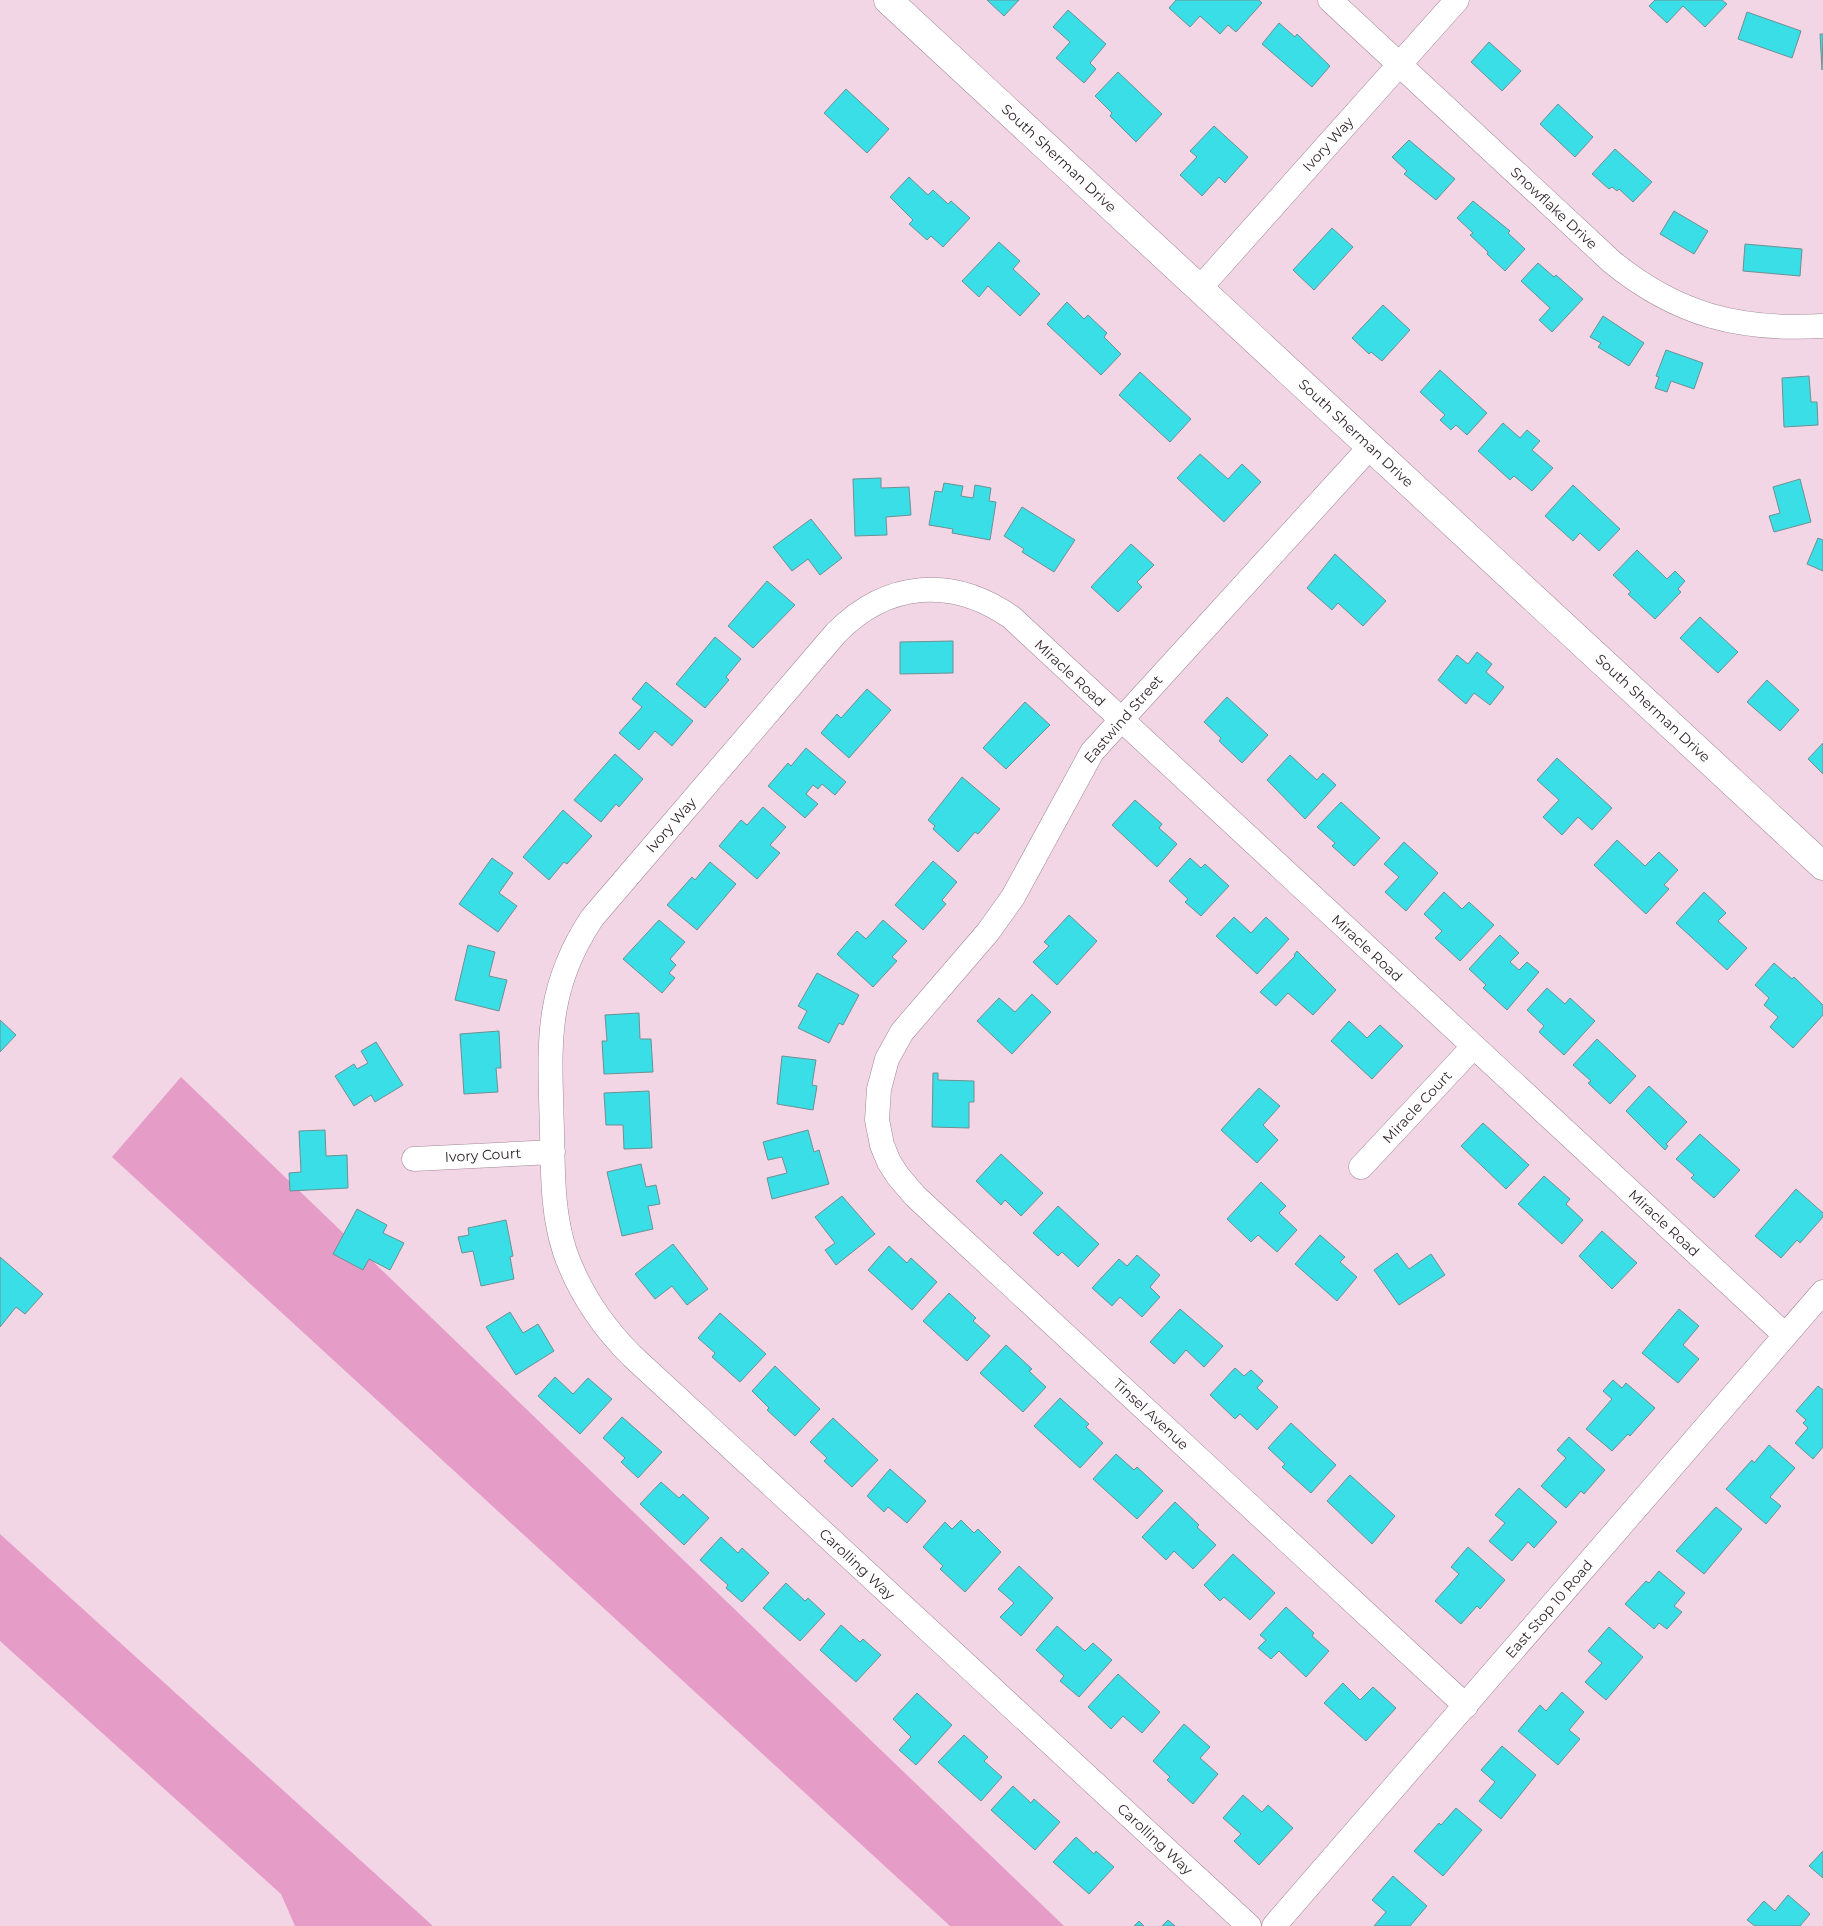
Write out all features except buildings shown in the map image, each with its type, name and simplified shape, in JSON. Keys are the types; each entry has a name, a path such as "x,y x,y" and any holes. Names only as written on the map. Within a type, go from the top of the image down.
{"street":[{"name":"South Sherman Drive","path":"888,0 1823,866"},
{"name":"Snowflake Drive","path":"1330,0 1612,262 1645,287 1691,310 1731,322 1779,328 1823,326"},
{"name":"Ivory Way","path":"1200,288 1457,0"},
{"name":"Eastwind Street","path":"878,1100 887,1059 902,1032 988,932 1013,897 1084,762 1370,447"},
{"name":"Ivory Way","path":"552,1152 550,1041 553,1011 563,972 581,935 592,918 844,625 870,605 890,596 934,590"},
{"name":"Miracle Road","path":"934,590 958,592 974,597 998,608 1011,618 1785,1335"},
{"name":"Miracle Court","path":"1361,1167 1473,1047"},
{"name":"Tinsel Avenue","path":"878,1100 877,1120 882,1145 893,1169 909,1190 1466,1706"},
{"name":"Ivory Court","path":"414,1159 552,1152"},
{"name":"Carolling Way","path":"552,1152 554,1200 565,1251 592,1308 617,1341 1249,1926"},
{"name":"East Stop 10 Road","path":"1274,1926 1823,1292"}],"shaded area":[{"path":"181,1077 1064,1926 950,1926 112,1157"},
{"path":"0,1534 433,1926 295,1926 281,1894 0,1641"}]}
